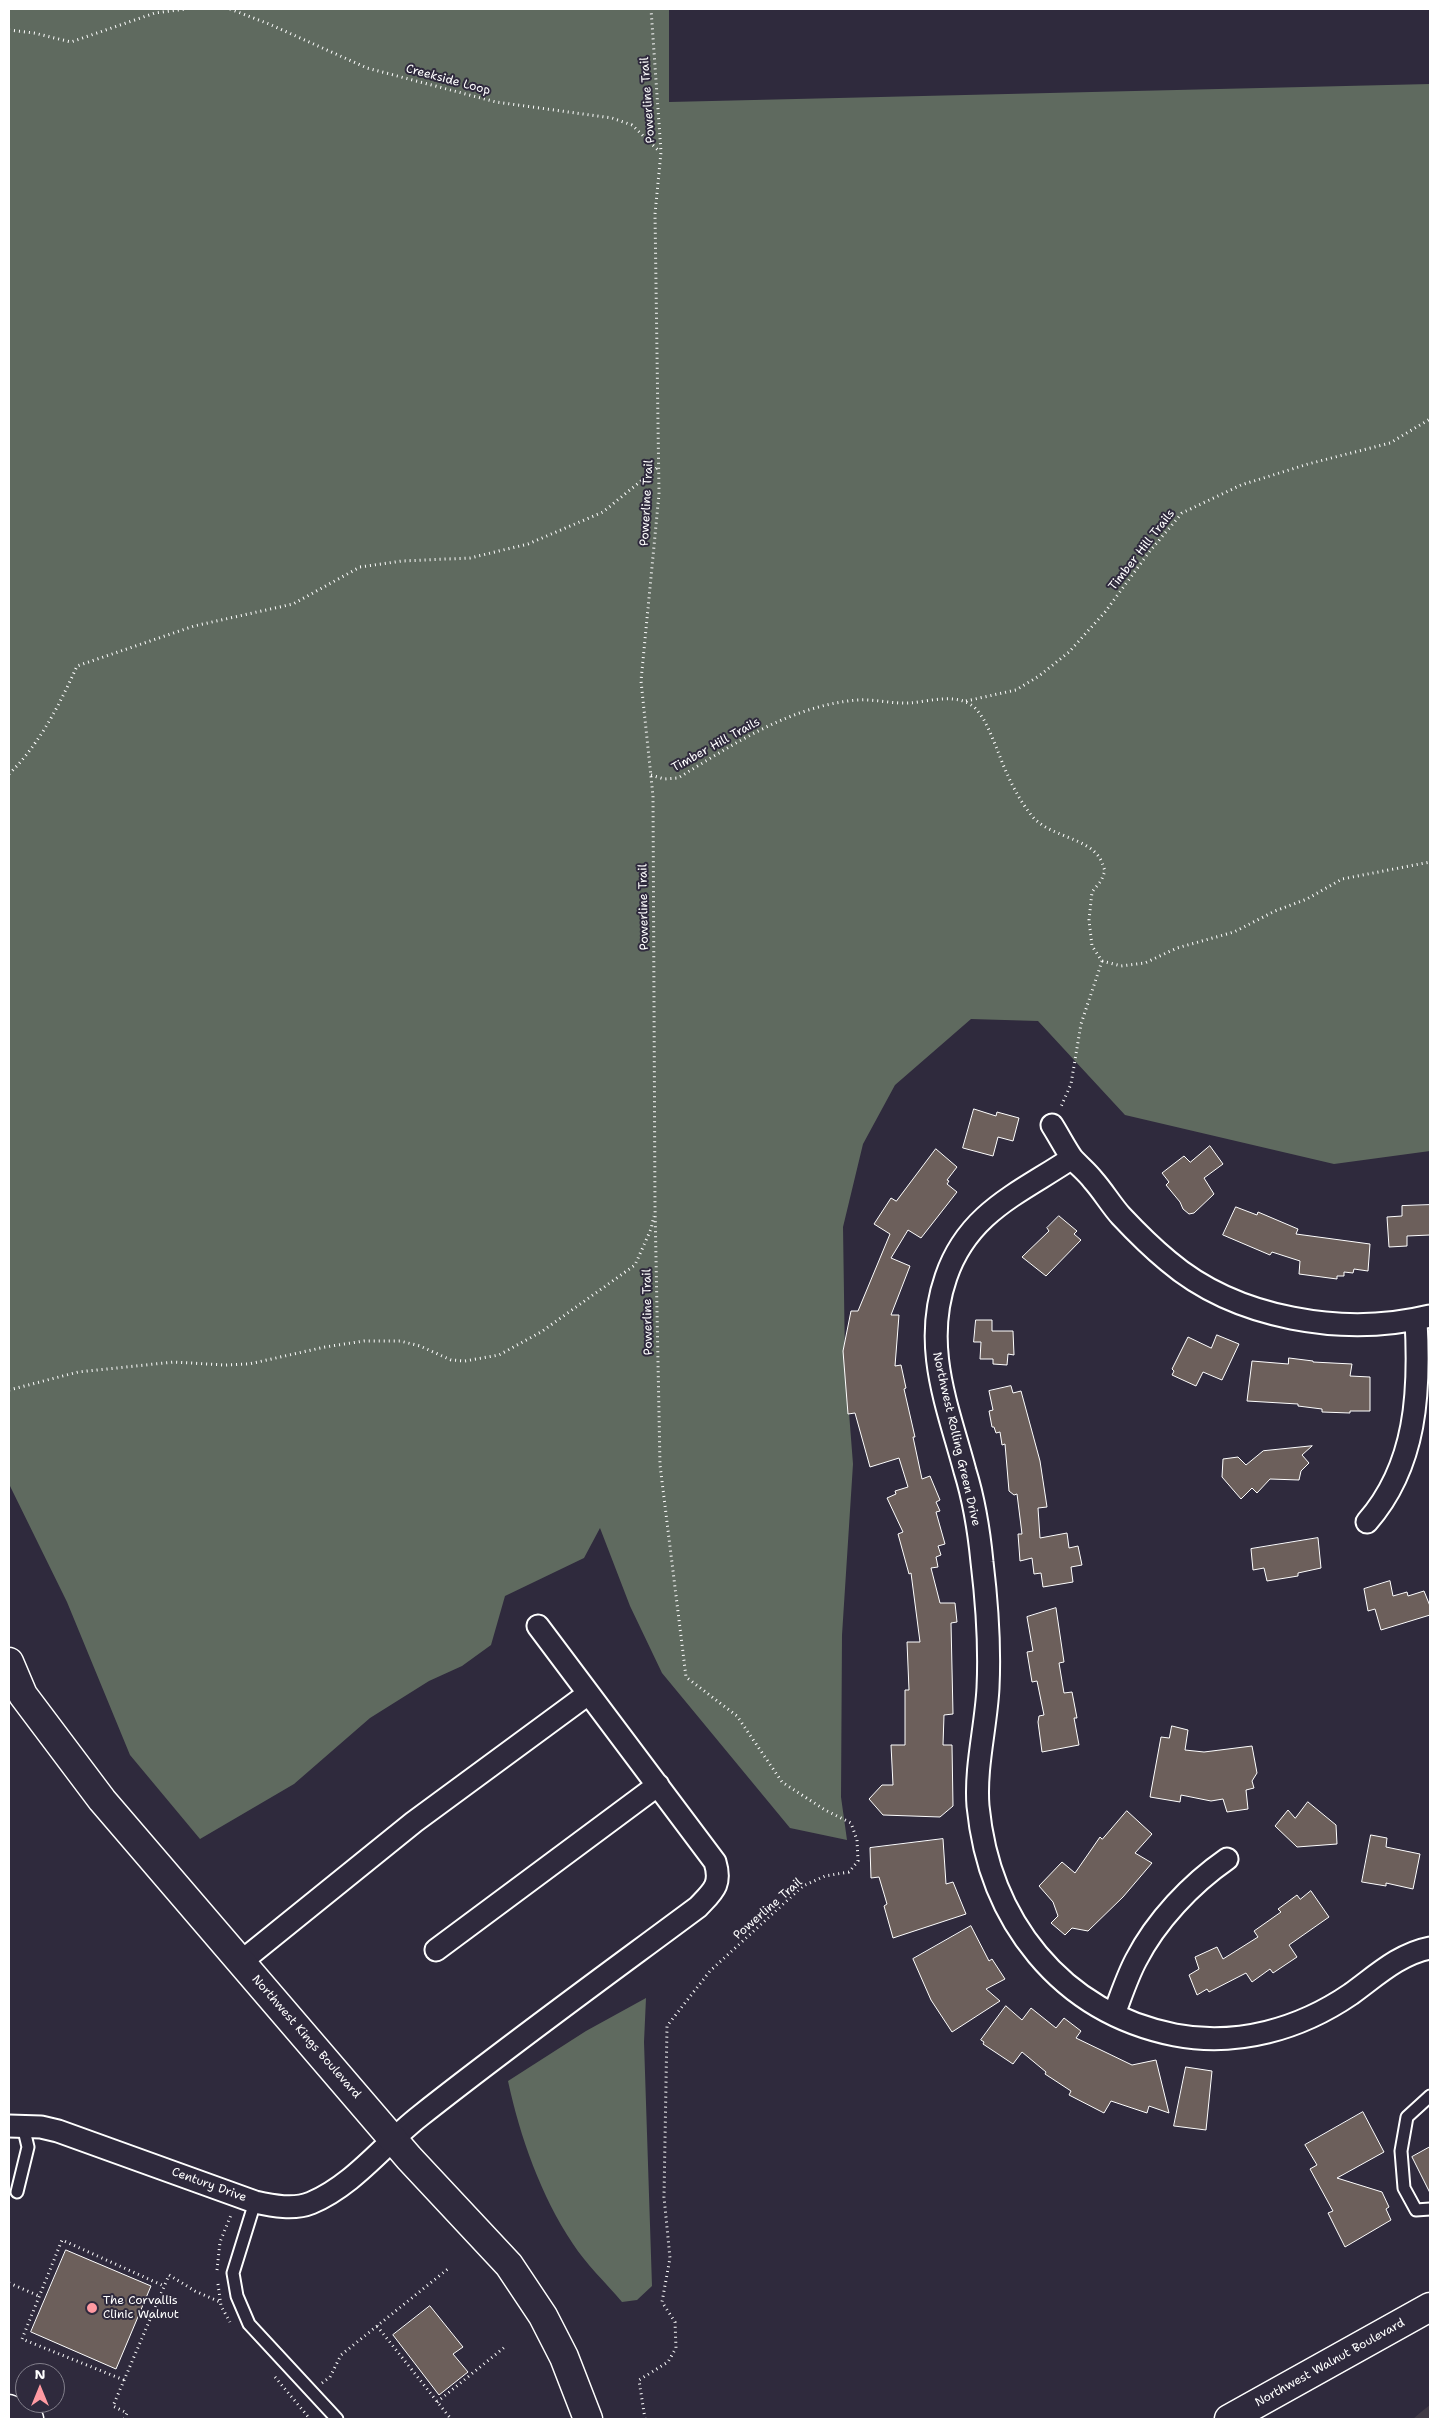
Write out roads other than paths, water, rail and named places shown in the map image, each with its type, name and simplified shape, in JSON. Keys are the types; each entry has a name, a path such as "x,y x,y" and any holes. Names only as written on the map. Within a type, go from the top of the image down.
{"street":[{"path":"1052,1126 1072,1158 1093,1180 1120,1215 1169,1262 1203,1284 1228,1297 1267,1312 1311,1321 1343,1324 1392,1323 1423,1318 1412,1431 1405,1456 1389,1493 1367,1522"},
{"name":"Northwest Rolling Green Drive","path":"1072,1158 1008,1197 972,1228 954,1256 946,1277 937,1307 934,1339 938,1370 967,1475 982,1562 988,1636 988,1689 978,1781 978,1804 989,1866 1008,1913 1027,1943 1043,1962 1062,1981 1082,1996 1114,2014 1154,2030 1202,2038 1242,2037 1284,2029 1328,2009 1393,1963 1413,1953 1430,1948"},
{"name":"Century Drive","path":"16,2126 58,2131 256,2202 303,2206 340,2186 393,2139 538,2025 698,1907 715,1889 719,1875 715,1862 538,1626"},
{"name":"Northwest Kings Boulevard","path":"9,1662 23,1695 102,1800 393,2139 509,2265 543,2316 564,2357 588,2419"},
{"path":"242,1961 414,1822 588,1694"},
{"path":"436,1950 658,1785"},
{"path":"1114,2014 1136,1961 1147,1942 1174,1907 1214,1868 1227,1859"},
{"name":"Northwest Walnut Boulevard","path":"1229,2419 1430,2307"},
{"path":"9,2409 29,2419"}],"lane":[{"path":"1430,2096 1407,2117 1401,2151 1404,2188 1416,2210 1430,2209"},
{"path":"16,2126 28,2147 17,2192"},
{"path":"256,2202 233,2273 237,2296 249,2324 337,2419"}],"place":[{"name":"The Corvallis Clinic Walnut","path":"92,2308"}]}
